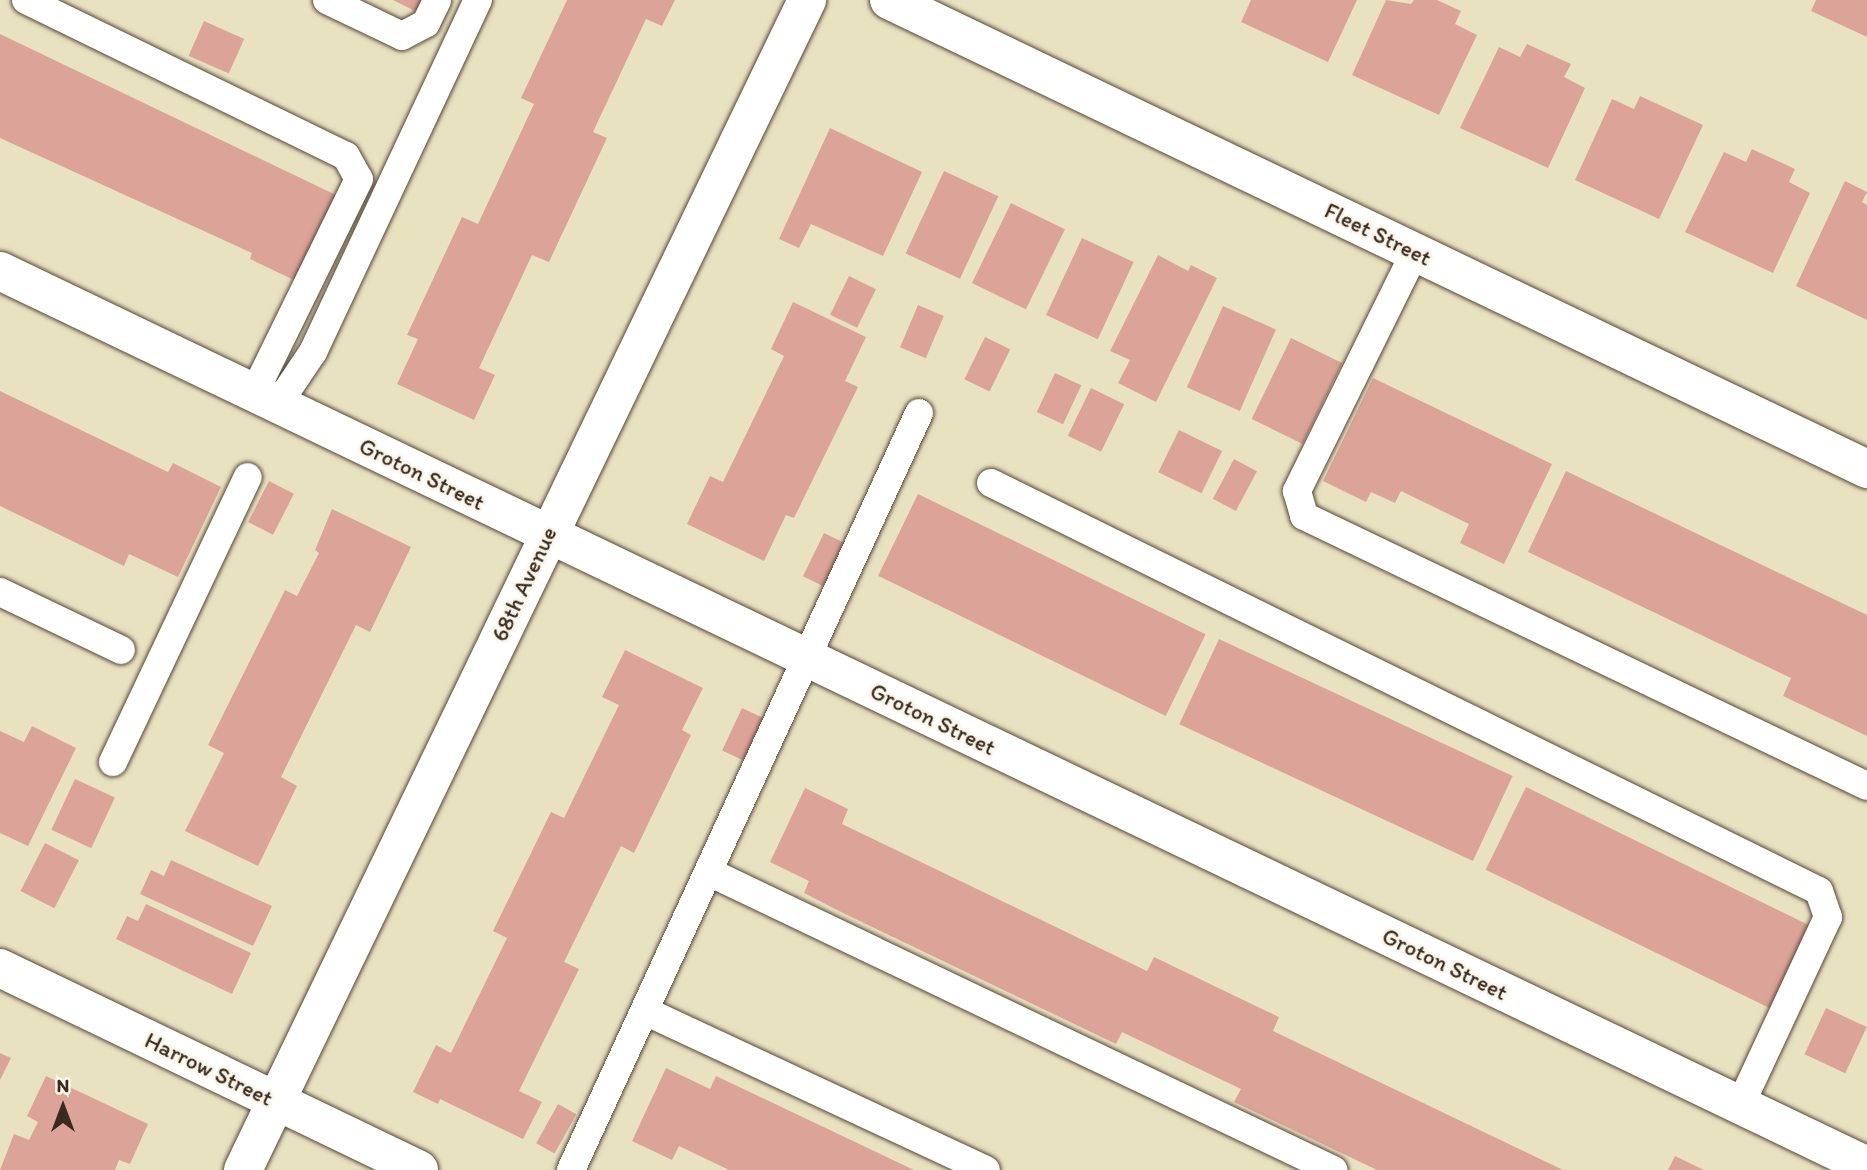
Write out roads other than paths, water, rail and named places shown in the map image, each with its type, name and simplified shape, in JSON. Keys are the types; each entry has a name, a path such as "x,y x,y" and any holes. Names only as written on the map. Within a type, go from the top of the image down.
{"street":[{"name":"68th Avenue","path":"243,1170 807,0"},
{"name":"Fleet Street","path":"889,0 1867,469"},
{"name":"Groton Street","path":"0,271 1867,1166"},
{"name":"Harrow Street","path":"0,968 419,1170"}],"lane":[{"path":"26,0 346,156 359,179 266,399"},
{"path":"327,0 402,36 426,23 437,0"},
{"path":"266,399 313,352 478,0"},
{"path":"1415,252 1297,491 1304,516 1867,786"},
{"path":"571,1170 919,413"},
{"path":"113,762 248,477"},
{"path":"991,483 1819,891 1828,917 1740,1106"},
{"path":"0,592 121,650"},
{"path":"709,872 1333,1170"},
{"path":"645,1010 986,1170"}]}
